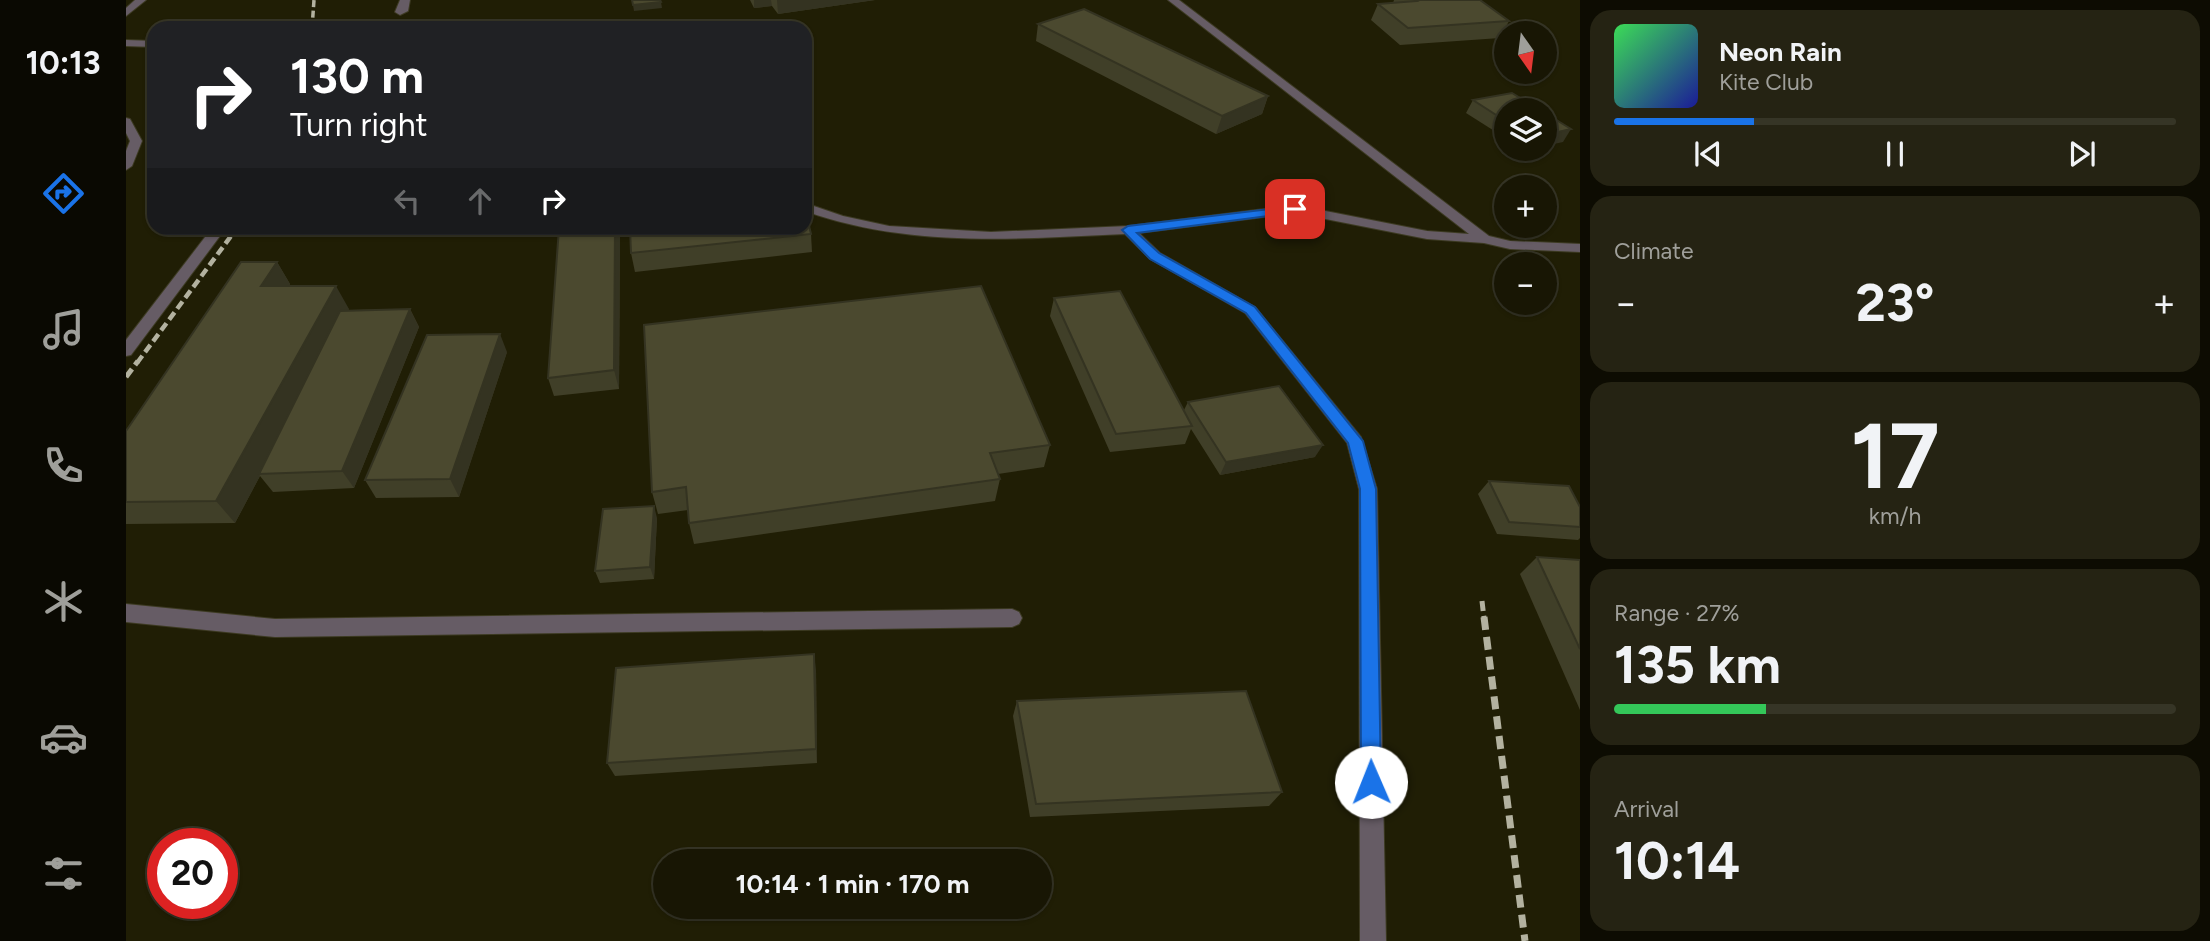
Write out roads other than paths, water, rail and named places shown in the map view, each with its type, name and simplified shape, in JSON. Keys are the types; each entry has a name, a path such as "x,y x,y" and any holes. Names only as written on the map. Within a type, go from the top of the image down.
{"street":[{"path":"126,13 141,0"},
{"path":"400,12 403,11 405,0"},
{"path":"1173,0 1484,239"},
{"path":"126,43 147,44"},
{"path":"126,122 136,142 126,166"},
{"path":"812,209 839,219 889,230 991,236 1128,230 1295,209 1427,235 1484,239 1510,245 1580,247"},
{"path":"1128,230 1155,256 1250,310 1355,441 1368,489 1373,941"},
{"path":"126,351 214,235"},
{"path":"126,612 275,628 1012,618"}],"railway":[{"path":"312,21 314,0"},
{"path":"137,363 232,235"},
{"path":"126,377 138,361"},
{"path":"1482,601 1484,618"},
{"path":"1484,617 1525,941"}]}
